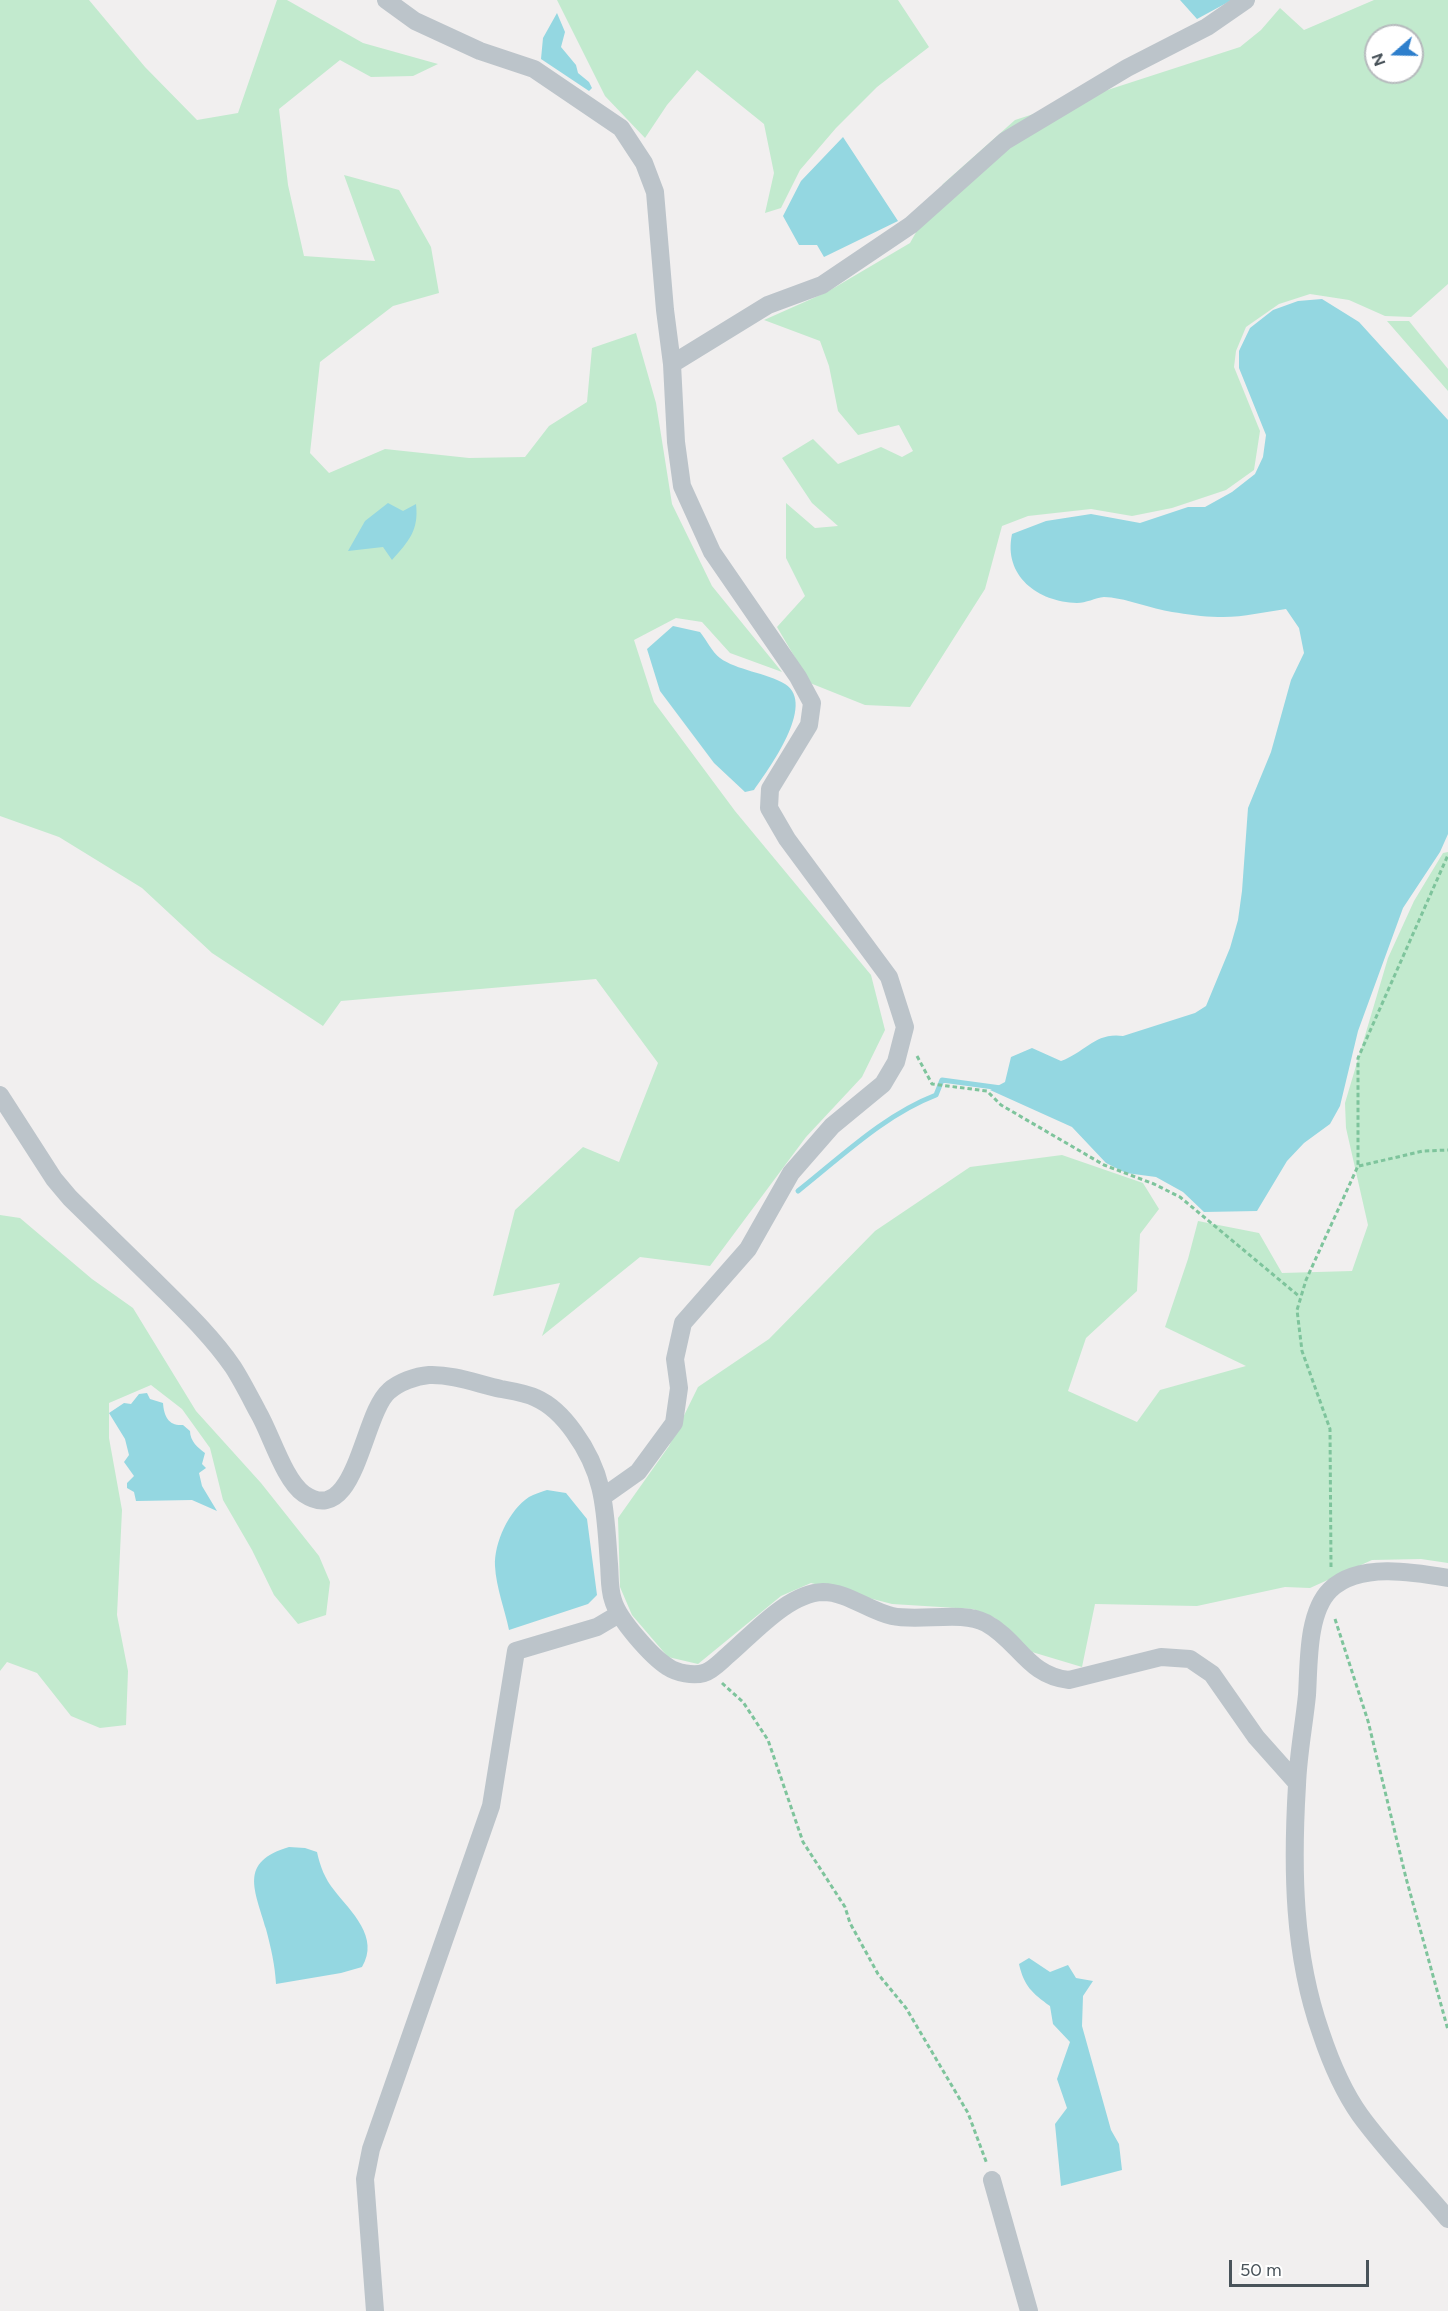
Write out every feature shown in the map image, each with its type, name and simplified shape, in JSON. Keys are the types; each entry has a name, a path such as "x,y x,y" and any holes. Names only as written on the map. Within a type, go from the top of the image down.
{"street":[{"path":"386,0 415,21 480,51 534,69 621,128 644,163 655,192 672,364 676,442 682,486 712,552 798,676 812,703 809,725 770,789 769,808 787,839 889,977 905,1027 896,1062 883,1084 832,1126 791,1173 748,1249 683,1323 675,1359 679,1388 674,1423 639,1472 604,1496"},
{"path":"672,364 768,305 822,285 911,225 1005,141 1127,68 1206,27 1246,0"},
{"path":"0,1095 54,1179 70,1198 198,1323 233,1367 265,1424 289,1476 301,1492 315,1499 328,1500 341,1493 350,1480 376,1407 389,1390 409,1380 427,1375 448,1377 535,1396 568,1423 596,1469 604,1496 612,1598 619,1614 630,1629 670,1669 691,1674 709,1670 788,1604 803,1596 819,1592 833,1593 889,1616 972,1618 995,1629 1041,1672 1054,1678 1069,1680 1161,1657 1190,1659 1212,1674 1256,1737 1297,1783"},
{"path":"1448,1578 1391,1570 1371,1573 1342,1582 1325,1596 1313,1626 1297,1783 1295,1827 1297,1922 1304,1968 1321,2034 1345,2089 1359,2114 1448,2219"},
{"path":"375,2311 365,2179 371,2149 491,1806 516,1650 597,1627 619,1614"},
{"path":"992,2180 1029,2311"}],"path":[{"path":"1332,1572 1330,1429 1302,1352 1297,1310 1306,1280 1358,1166 1358,1058 1448,855"},
{"path":"905,1027 914,1040 916,1054 932,1084 987,1091 1000,1105 1104,1165 1154,1184 1180,1197 1300,1298"},
{"path":"1358,1166 1423,1151 1448,1150"},
{"path":"1336,1624 1368,1721 1406,1878 1448,2030"},
{"path":"709,1670 742,1702 768,1740 803,1842 844,1907 850,1923 878,1974 906,2008 968,2113 992,2180"}],"green space":[{"path":"0,0 89,0 145,67 197,120 238,113 277,0 287,0 363,43 438,64 413,76 371,77 340,60 279,109 288,185 304,256 375,261 344,175 399,190 431,247 439,293 393,306 320,362 310,453 329,473 385,449 469,458 525,457 549,426 587,402 592,348 636,333 656,403 672,504 712,586 782,672 730,653 702,622 676,618 634,640 654,702 735,811 871,975 885,1030 862,1077 806,1137 710,1266 640,1257 542,1336 560,1283 493,1296 515,1210 583,1147 619,1162 658,1063 596,979 341,1001 323,1026 212,953 142,888 59,837 0,816"},
{"path":"557,0 898,0 929,47 877,87 836,128 800,170 781,208 765,213 774,173 764,124 697,70 667,105 645,138 605,96"},
{"path":"1374,0 1448,0 1448,284 1411,317 1385,316 1349,300 1310,294 1279,304 1246,327 1236,351 1234,367 1260,431 1254,470 1226,490 1172,508 1132,516 1091,509 1028,516 1002,526 985,589 910,707 865,705 810,683 777,627 805,596 786,558 786,503 815,528 838,526 812,503 782,458 813,439 838,464 881,447 902,457 913,451 899,425 858,435 838,411 829,366 820,341 764,320 827,292 910,243 943,184 1015,120 1240,47 1261,30 1280,8 1304,30"},
{"path":"1387,321 1409,321 1448,369 1448,391"},
{"path":"1448,852 1448,1563 1421,1559 1372,1560 1310,1588 1285,1587 1197,1606 1095,1604 1082,1667 1032,1652 995,1618 973,1609 892,1604 811,1583 781,1596 698,1664 668,1657 632,1615 620,1587 618,1518 669,1446 698,1387 769,1339 875,1231 970,1167 1062,1155 1143,1183 1159,1209 1140,1234 1137,1291 1086,1338 1068,1391 1137,1422 1160,1390 1246,1366 1165,1327 1198,1221 1259,1233 1282,1273 1352,1271 1368,1225 1346,1128 1345,1103 1388,958 1414,901 1443,853"},
{"path":"0,1215 20,1218 92,1279 133,1308 196,1411 261,1483 319,1556 330,1582 326,1615 298,1624 274,1595 252,1550 223,1500 210,1448 182,1409 151,1385 109,1403 109,1438 122,1510 117,1615 128,1671 126,1725 100,1728 71,1716 37,1673 7,1662 0,1671"}],"water":[{"path":"1180,0 1232,0 1197,19"},
{"path":"557,13 565,32 561,47 576,65 578,73 589,82 592,88 589,91 541,59 543,38"},
{"path":"843,137 898,221 824,257 817,245 799,245 783,216 801,181"},
{"path":"1322,299 1359,322 1448,420 1448,834 1440,852 1403,908 1358,1031 1340,1106 1330,1124 1304,1143 1287,1161 1257,1211 1204,1212 1183,1192 1156,1177 1126,1173 1106,1163 1072,1127 990,1090 1005,1082 1011,1057 1032,1048 1061,1061 1105,1037 1123,1036 1195,1013 1206,1006 1230,948 1238,920 1248,808 1271,752 1291,680 1304,653 1299,628 1286,609 1244,616 1212,617 1172,612 1104,597 1077,603 1049,598 1026,584 1018,574 1011,549 1012,534 1046,521 1091,514 1140,523 1188,507 1205,507 1232,492 1255,474 1263,457 1266,435 1239,368 1239,351 1250,328 1273,310 1298,301"},
{"path":"388,503 403,511 416,504 416,521 412,535 403,547 392,560 383,547 348,551 365,521"},
{"path":"673,626 700,632 720,658 734,666 778,680 793,693 796,706 787,737 754,790 745,792 714,763 660,691 647,649"},
{"path":"147,1393 150,1399 163,1403 168,1420 174,1424 183,1425 190,1431 193,1441 205,1453 202,1464 206,1468 199,1473 202,1486 217,1511 192,1500 136,1501 134,1492 127,1488 127,1483 134,1476 124,1462 129,1455 125,1439 109,1413 124,1403 131,1404 139,1394"},
{"path":"547,1490 566,1493 587,1519 597,1595 588,1604 509,1630 496,1574 497,1547 504,1528 515,1510 529,1497"},
{"path":"289,1847 305,1848 317,1852 328,1881 355,1916 366,1935 367,1956 362,1967 341,1973 276,1984 275,1970 254,1879 256,1869 262,1861 273,1853"},
{"path":"1029,1958 1050,1972 1068,1965 1076,1978 1093,1981 1083,1996 1082,2026 1111,2130 1119,2144 1122,2170 1061,2186 1055,2124 1067,2108 1057,2079 1070,2042 1053,2024 1050,2006 1034,1993 1023,1978 1019,1964"}],"waterway":[{"path":"798,1191 881,1125 917,1103 936,1095 942,1080 1001,1088"}]}
